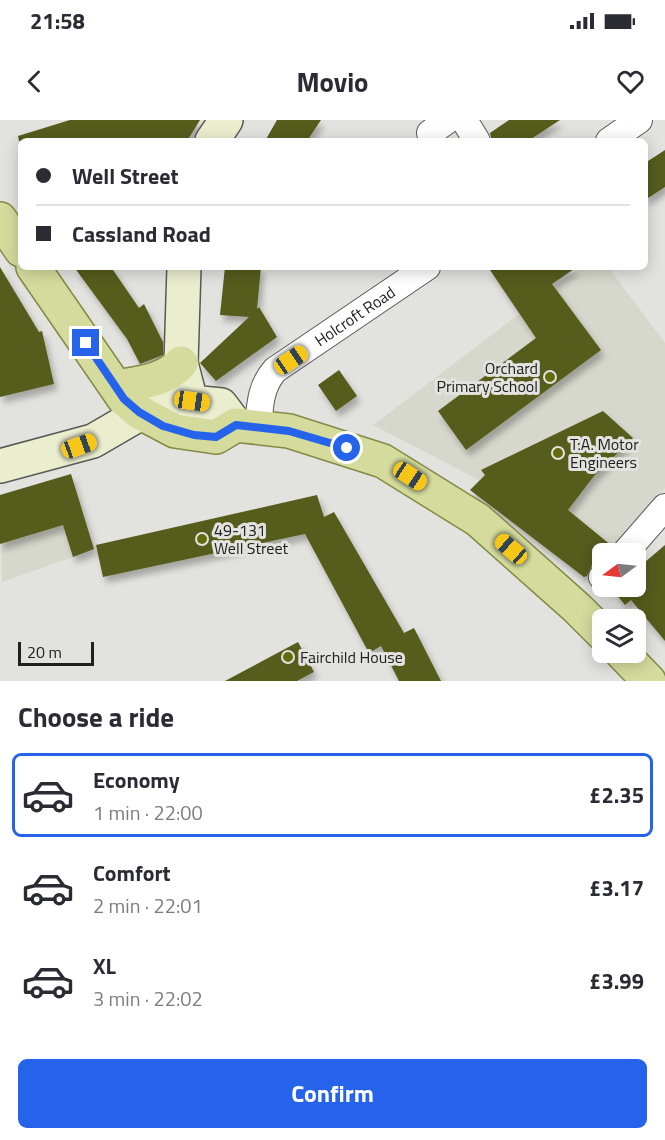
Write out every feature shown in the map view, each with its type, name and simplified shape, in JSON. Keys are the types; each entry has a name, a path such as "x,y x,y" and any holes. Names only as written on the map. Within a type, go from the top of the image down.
{"main road":[{"path":"0,219 18,245"},
{"path":"35,270 116,387 139,412 163,426 194,435 216,437 247,427 289,431 383,461 478,520 592,623"},
{"path":"116,387 169,374 181,363"},
{"path":"632,663 649,681"}],"street":[{"path":"214,138 226,120"},
{"path":"464,120 475,138"},
{"path":"613,138 639,120"},
{"path":"183,270 181,363 192,401"},
{"name":"Holcroft Road","path":"247,427 266,380 275,370 423,270"},
{"path":"0,466 93,441 139,412 165,403 192,401 220,405 247,427"},
{"path":"634,543 665,507"}],"shaded area":[{"name":"Orchard Primary School","path":"577,270 610,270 665,343 665,488 618,543 592,543 592,573 584,577 470,490 479,480 373,425"},
{"path":"71,474 93,550 2,582 0,495"}],"building":[{"path":"70,120 200,120 189,138 18,138 18,136"},
{"path":"277,120 321,120 309,138 267,138"},
{"path":"509,120 560,120 533,138 491,138 490,133"},
{"path":"665,150 665,187 648,198 648,161"},
{"path":"0,267 39,332 42,331 54,384 0,397"},
{"path":"76,270 113,270 139,308 144,304 163,342 163,355 140,364 127,339"},
{"path":"225,270 261,270 257,309 259,307 277,337 216,381 200,363 249,317 220,315"},
{"path":"490,270 573,270 552,284 601,350 466,450 438,411 536,338"},
{"path":"339,370 357,396 336,411 318,385"},
{"path":"603,411 633,438 594,476 568,510 608,543 592,543 592,565 587,576 584,577 470,490 485,475 481,470"},
{"path":"71,474 94,549 73,557 63,525 0,544 0,495"},
{"path":"317,495 324,517 334,512 404,633 414,628 441,681 399,681 381,646 369,653 305,534 103,577 96,545"},
{"path":"665,545 665,641 646,618 646,609 638,609 631,600 625,605 618,597 646,597 646,561"},
{"name":"Fairchild House","path":"298,642 314,672 297,681 225,681"}],"place":[{"name":"Orchard Primary School","path":"550,377"},
{"name":"T.A. Motor Engineers","path":"558,453"},
{"name":"49-131 Well Street","path":"202,539"},
{"name":"Fairchild House","path":"288,657"}],"route":[{"path":"86,343 124,399 153,421 175,431 216,437 236,425 289,431 347,448"}]}
